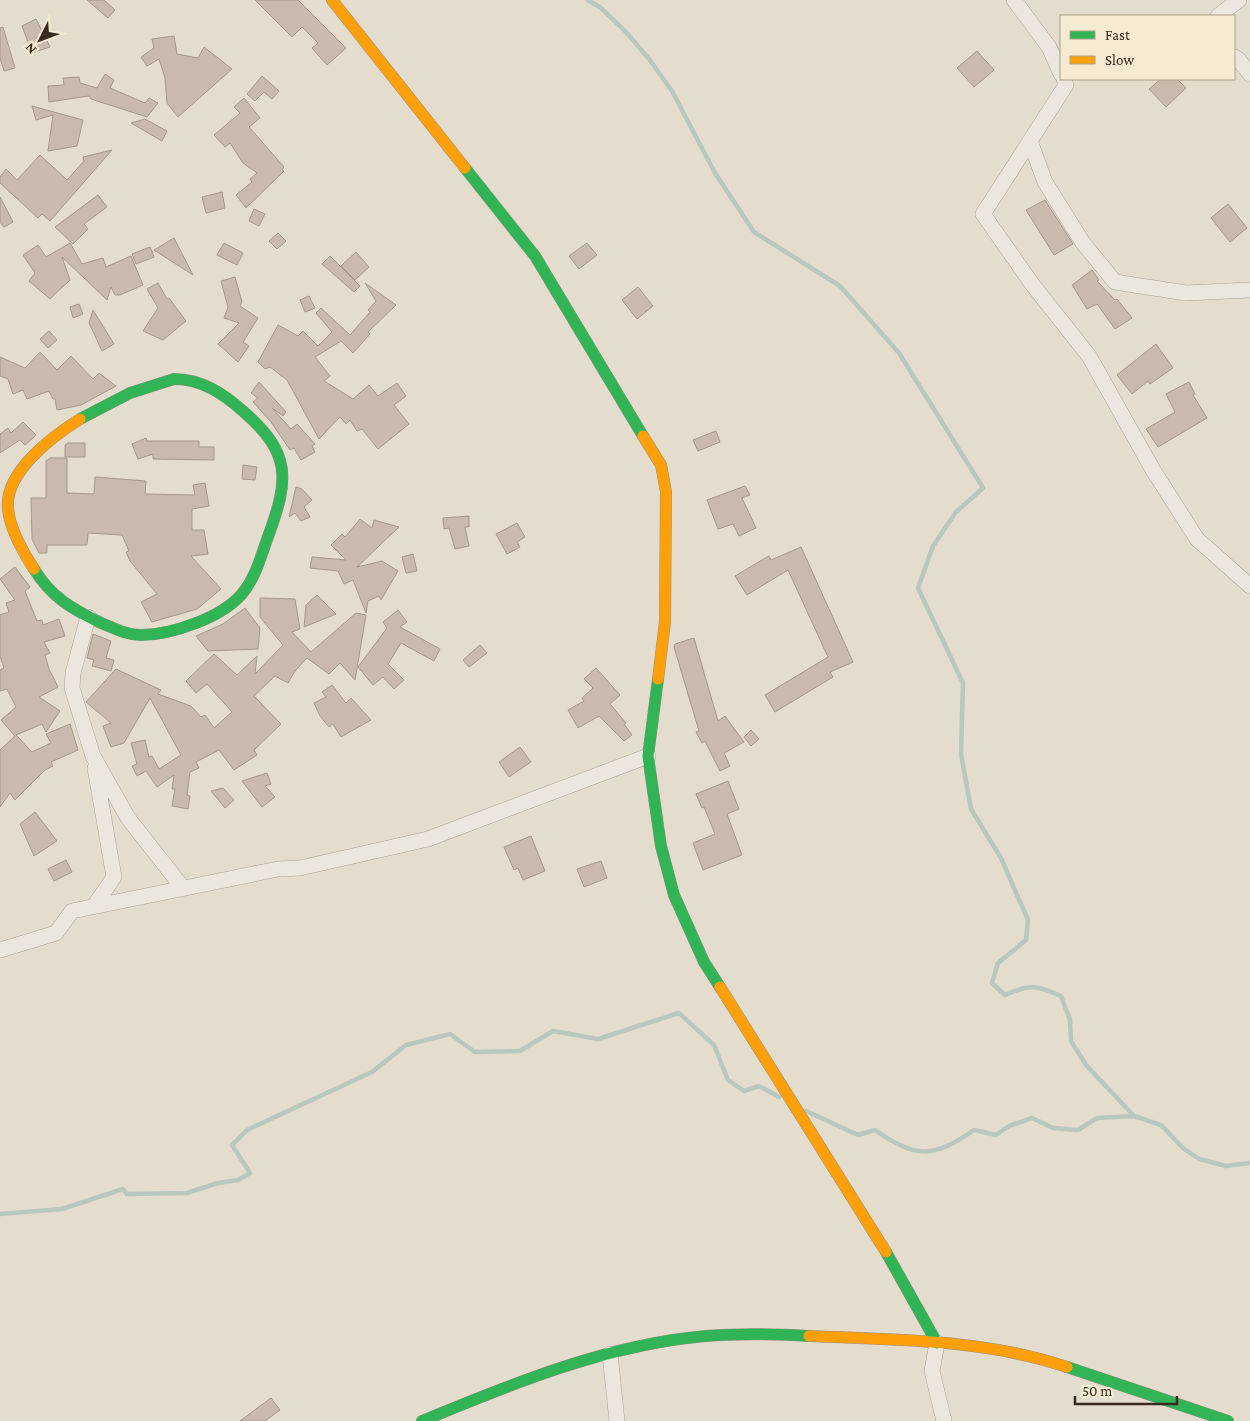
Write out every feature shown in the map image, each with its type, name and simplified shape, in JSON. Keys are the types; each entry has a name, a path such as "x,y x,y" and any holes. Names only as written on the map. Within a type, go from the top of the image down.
{"street":[{"path":"332,0 535,256 661,465 666,492 665,622 648,756 661,846 674,894 704,962 904,1281 937,1343 932,1371 944,1421"},
{"path":"1014,0 1049,47 1060,71"},
{"path":"1219,15 1239,0"},
{"path":"1235,58 1250,74"},
{"path":"1064,80 1066,85 983,214 1032,284 1089,356 1153,470 1197,539 1250,586"},
{"path":"1030,141 1046,182 1083,243 1115,282 1186,293 1250,290"},
{"path":"174,379 193,380 226,396 269,439 284,472 279,507 252,577 239,596 205,618 178,630 161,634 127,633 88,617 64,606 40,578 13,530 4,494 47,442 88,415 152,383 174,379"},
{"path":"88,617 73,673 72,688 93,756 114,876 94,906"},
{"path":"93,756 128,818 183,888"},
{"path":"0,950 56,933 72,911 278,869 300,868 428,839 648,756"},
{"path":"422,1421 512,1384 610,1354 706,1336 798,1335 960,1344 1038,1357 1228,1421"},
{"path":"610,1354 617,1421"}],"building":[{"path":"87,0 104,0 115,10 108,18"},
{"path":"255,0 298,0 346,48 327,65 312,48 318,43 302,27 292,37"},
{"path":"36,19 50,47 32,53 22,26"},
{"path":"3,27 15,68 4,71 0,58 0,28"},
{"path":"174,36 177,54 198,58 204,47 232,69 178,117 167,103 165,78 159,59 147,66 141,57 154,48 152,39"},
{"path":"977,51 994,70 974,87 957,68"},
{"path":"105,74 114,80 110,88 145,103 149,98 158,103 147,117 91,99 89,96 49,102 48,86 64,85 63,78 79,77 80,83 97,88"},
{"path":"262,76 279,91 272,99 264,92 255,101 247,94"},
{"path":"1160,80 1178,80 1186,88 1166,107 1149,89"},
{"path":"244,98 260,118 249,127 284,167 282,170 284,171 246,208 236,195 252,182 250,179 257,173 243,163 230,143 225,147 214,135 240,113 234,107"},
{"path":"32,106 83,120 77,146 48,151 53,115 36,120"},
{"path":"145,119 167,131 162,141 131,123"},
{"path":"112,150 50,221 42,214 38,218 0,183 0,177 6,169 17,180 40,155 67,180 84,161 83,157"},
{"path":"222,192 225,208 206,213 202,197"},
{"path":"98,195 107,207 84,224 88,229 73,244 55,227"},
{"path":"0,197 13,222 4,227 0,222"},
{"path":"1045,200 1073,244 1054,255 1026,210"},
{"path":"1228,204 1247,228 1230,242 1211,218"},
{"path":"254,209 265,214 259,226 249,221"},
{"path":"278,233 286,241 277,249 269,241"},
{"path":"174,238 193,275 154,250"},
{"path":"70,243 82,264 103,258 106,267 131,256 143,285 120,295 115,295 111,287 107,300 62,257 70,280 50,299 29,281 35,273 23,255 38,245 46,257"},
{"path":"224,243 243,253 237,265 217,255"},
{"path":"587,243 597,255 579,269 569,256"},
{"path":"150,247 154,257 136,264 132,254"},
{"path":"356,252 369,267 355,280 341,266"},
{"path":"330,256 360,286 354,292 322,264"},
{"path":"1092,270 1099,280 1097,281 1115,300 1117,299 1132,318 1115,329 1097,304 1087,309 1072,285"},
{"path":"235,277 242,302 240,306 258,318 243,342 249,346 238,362 218,344 239,323 224,318 228,307 221,281"},
{"path":"158,283 167,299 169,298 186,321 163,340 143,331 158,308 147,289"},
{"path":"365,283 396,305 368,332 370,334 353,353 341,341 315,357 330,376 324,381 353,399 369,385 378,396 397,383 406,396 394,405 409,424 378,449 362,429 357,431 350,420 346,424 340,417 319,439 287,380 270,367 265,369 258,362 278,325 298,336 303,331 318,346 332,332 316,313 321,308 350,335 370,312 368,310 376,301"},
{"path":"638,287 653,306 637,319 622,300"},
{"path":"309,296 315,308 305,312 300,300"},
{"path":"79,304 83,314 73,318 70,307"},
{"path":"93,310 114,344 102,351 89,323"},
{"path":"49,331 57,340 48,348 40,339"},
{"path":"1156,344 1173,368 1150,384 1148,381 1132,394 1117,375"},
{"path":"40,352 57,370 71,356 93,379 99,373 116,386 81,405 57,410 55,399 53,399 49,391 27,399 23,390 13,394 8,379 0,376 0,357 25,368"},
{"path":"259,382 286,412 283,416 272,408 291,429 297,424 315,444 312,446 315,452 301,460 294,448 290,450 271,422 253,402 258,398 251,393"},
{"path":"1189,382 1195,394 1193,395 1207,418 1158,447 1146,429 1175,412 1166,394"},
{"path":"23,422 36,435 25,445 20,440 0,453 0,434 8,428 11,433"},
{"path":"716,431 720,442 698,451 693,440"},
{"path":"146,438 147,441 199,441 199,447 214,447 214,460 153,459 153,454 138,459 132,444"},
{"path":"68,443 85,443 85,457 65,457 65,445"},
{"path":"50,458 67,458 67,493 94,494 95,477 146,481 145,494 195,495 193,485 205,483 209,506 192,509 192,530 204,530 208,554 191,556 221,589 197,609 152,622 141,602 157,594 130,561 126,552 129,551 122,535 88,533 87,545 47,545 47,553 39,553 32,539 31,498 46,498 46,461"},
{"path":"243,465 257,467 255,480 242,479"},
{"path":"745,486 750,495 742,498 756,528 739,536 733,524 718,529 707,500"},
{"path":"296,487 302,489 312,500 304,507 310,517 301,521 295,513 289,517"},
{"path":"469,516 469,527 465,527 469,546 455,549 449,528 444,529 443,518"},
{"path":"360,519 372,528 374,520 399,527 357,567 382,561 398,571 381,600 379,596 368,601 366,613 353,580 344,584 338,571 310,568 312,557 346,560 331,545 342,534 345,537"},
{"path":"517,523 525,537 517,542 520,547 507,554 496,534"},
{"path":"801,547 853,662 830,672 833,677 775,712 765,695 828,657 788,570 747,595 735,576 769,556 771,560"},
{"path":"413,554 417,571 406,573 402,557"},
{"path":"15,567 30,587 25,591 37,621 42,620 43,625 59,619 65,636 44,642 50,653 45,655 49,669 58,687 39,697 60,711 46,732 42,724 16,735 32,752 51,743 46,734 70,724 78,750 51,762 53,766 45,770 15,800 10,793 0,807 0,750 15,736 1,720 16,707 7,689 0,691 0,670 4,668 0,656 0,615 9,612 6,603 15,600 0,579"},
{"path":"317,595 336,614 304,627 306,605"},
{"path":"260,598 295,599 300,629 292,632 311,652 356,613 366,615 355,680 340,663 329,674 307,658 295,671 288,683 275,676 254,696 281,724 254,750 257,755 234,770 219,750 196,762 199,768 190,772 187,795 190,796 188,809 172,806 175,789 172,789 174,775 157,787 146,771 137,776 132,766 137,764 131,743 145,740 149,757 152,756 159,769 181,755 150,698 124,743 111,747 103,726 111,723 86,702 116,669 161,690 158,694 191,706 201,717 205,715 214,728 232,712 207,684 196,693 186,681 214,654 237,675 257,656 255,674 283,645 260,617"},
{"path":"245,608 260,628 258,649 208,651 196,636 223,624"},
{"path":"398,610 407,622 400,627 440,649 434,661 401,643 388,664 404,680 394,689 383,677 373,685 358,667 387,628 383,622"},
{"path":"93,634 111,641 106,658 114,660 111,671 92,666 94,660 87,658"},
{"path":"694,638 718,721 725,716 744,742 724,753 730,766 720,771 705,741 702,743 696,732 699,731 674,647 675,644"},
{"path":"480,645 487,653 469,667 463,660"},
{"path":"596,668 620,695 610,704 626,723 624,724 632,735 624,741 599,716 578,728 568,710 584,701 582,698 593,688 584,679"},
{"path":"332,685 346,703 351,698 371,720 341,737 333,724 329,727 320,716 314,703 326,697 322,692"},
{"path":"751,730 759,739 751,746 744,737"},
{"path":"520,747 531,762 509,777 499,762"},
{"path":"267,773 271,784 265,786 275,797 262,807 242,781"},
{"path":"728,781 739,809 727,814 742,855 703,870 693,843 715,834 704,807 702,808 696,794"},
{"path":"223,788 234,800 225,808 211,791"},
{"path":"35,812 57,841 34,856 20,824"},
{"path":"531,836 545,871 523,880 518,868 514,870 504,847"},
{"path":"66,860 72,872 54,881 48,869"},
{"path":"601,861 607,878 584,887 577,869"},
{"path":"271,1398 280,1410 265,1421 240,1421"}],"waterway":[{"path":"588,0 601,8 626,32 649,59 672,91 715,173 754,232 840,286 899,353 983,488 956,512 933,546 918,588 963,683 961,754 971,809 1001,858 1028,920 1026,940 998,963 992,983 1005,995 1033,987 1061,996 1070,1020 1071,1041 1086,1065 1134,1116 1161,1125 1183,1148 1199,1159 1226,1166 1250,1163"},
{"path":"0,1214 62,1209 123,1189 127,1194 187,1193 218,1183 238,1180 250,1173 232,1145 247,1130 372,1072 406,1045 450,1034 475,1052 520,1051 553,1031 598,1039 679,1013 714,1045 728,1080 744,1091 759,1086 779,1097"},
{"path":"806,1111 858,1135 875,1130 902,1146 924,1151 947,1146 974,1130 996,1135 1009,1126 1032,1118 1053,1128 1078,1130 1097,1118 1134,1116"}],"traffic: fast":[{"path":"465,168 535,256 643,436"},
{"path":"34,569 55,595 81,613 120,631 136,635 169,632 202,621 220,612 241,595 251,581 258,566 276,515 282,482 282,468 278,454 271,441 259,427 229,399 203,385 174,379"},
{"path":"80,419 130,393 174,379"},
{"path":"658,679 648,756 661,846 674,895 704,962 720,987"},
{"path":"886,1252 937,1343"},
{"path":"422,1421 525,1380 633,1347 670,1340 719,1335 809,1336"},
{"path":"1067,1367 1228,1421"}],"traffic: slow":[{"path":"332,0 465,168"},
{"path":"34,569 21,548 11,525 8,509 9,495 14,482 32,457 44,445 80,419"},
{"path":"643,436 661,465 666,492 665,622 658,679"},
{"path":"720,987 886,1252"},
{"path":"809,1336 940,1342 1004,1351 1067,1367"}]}
